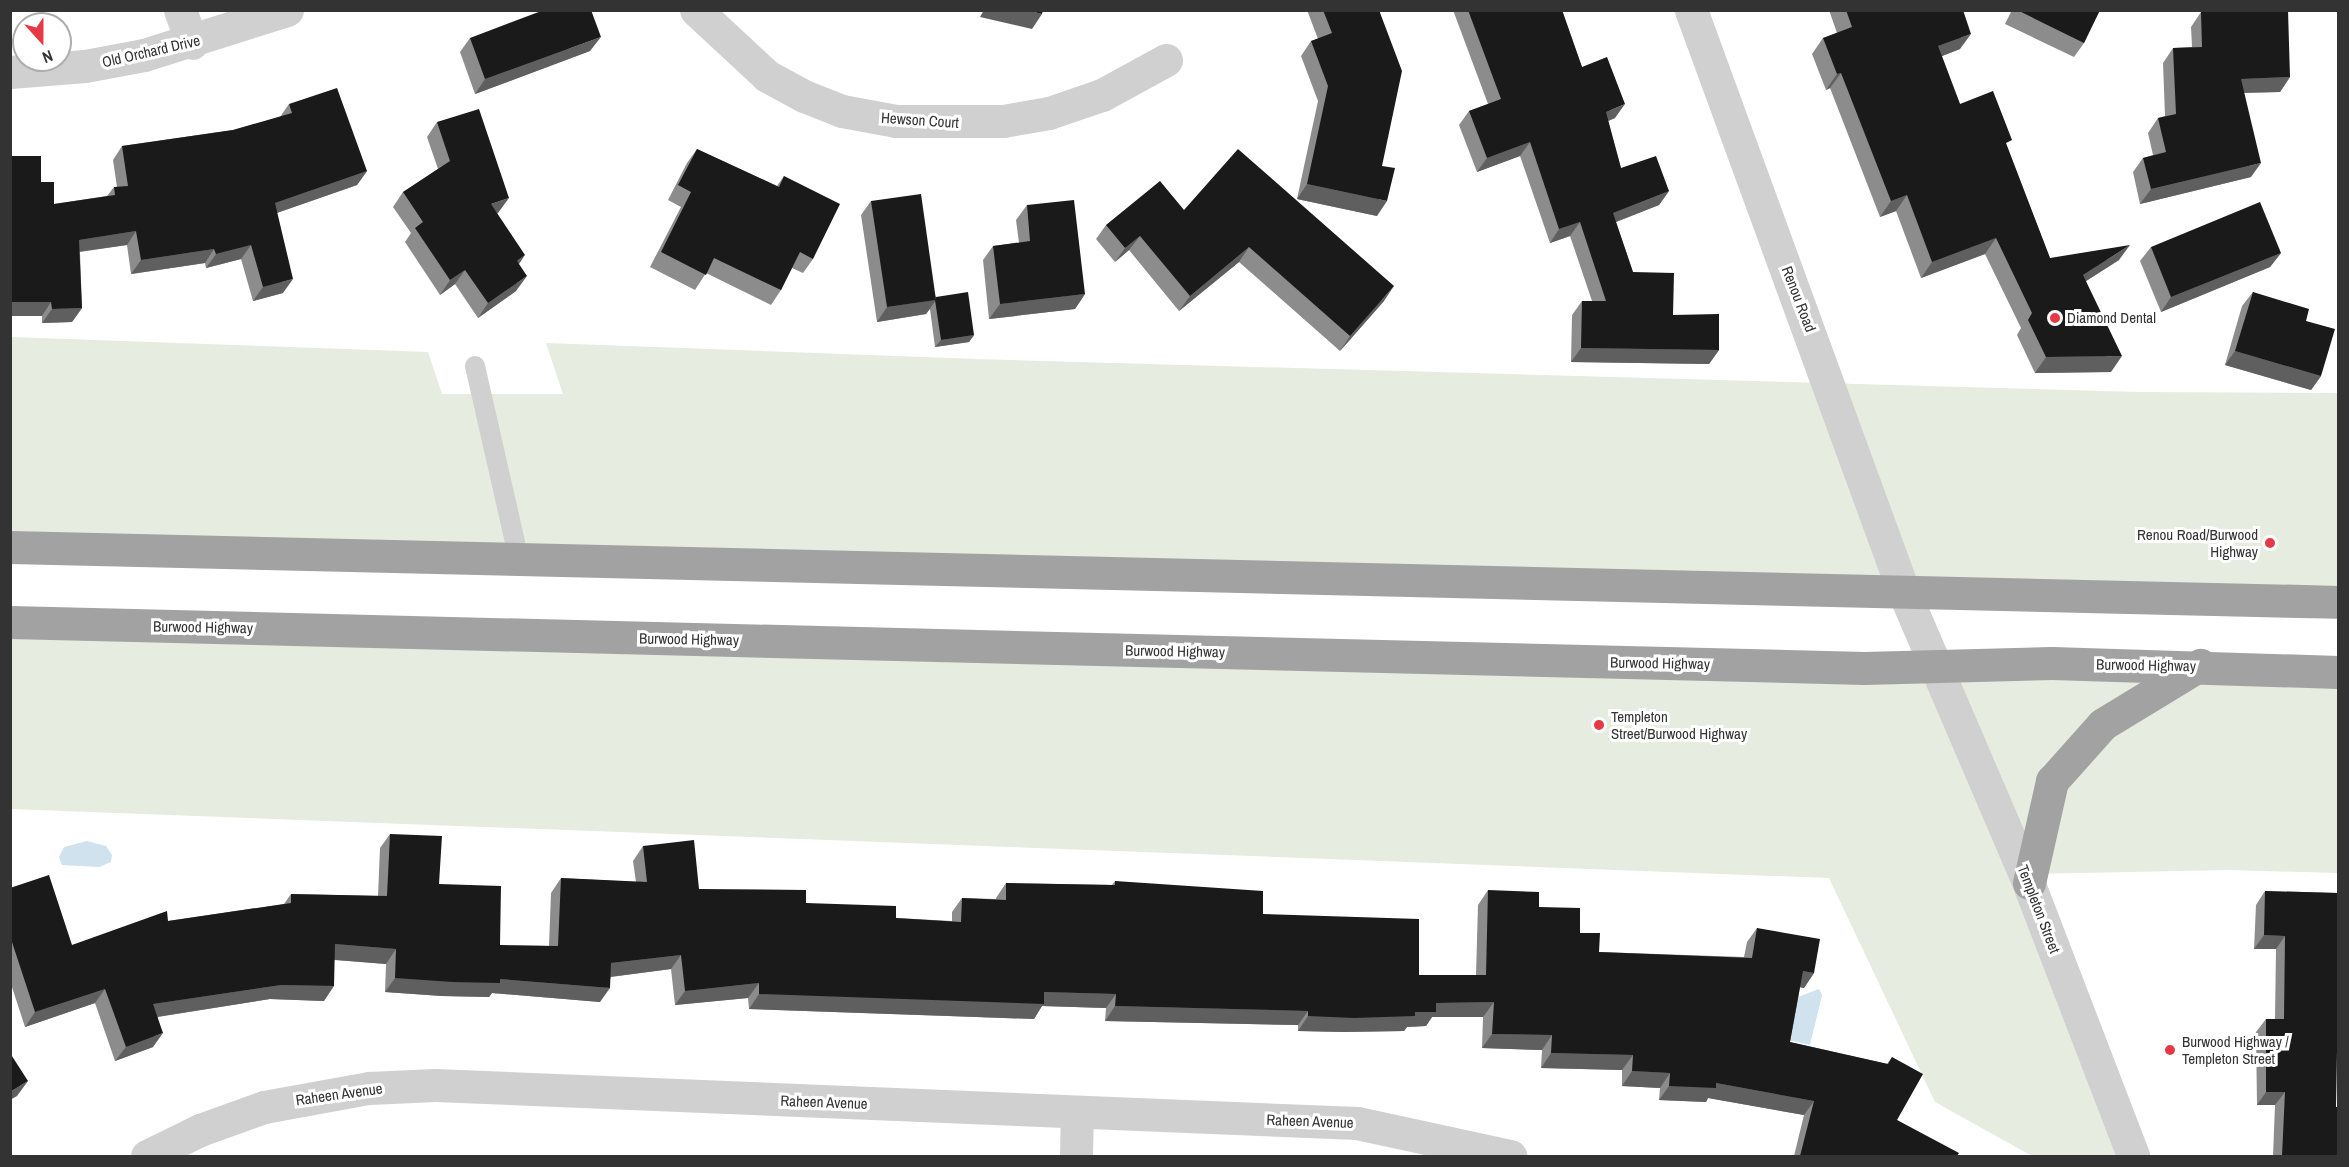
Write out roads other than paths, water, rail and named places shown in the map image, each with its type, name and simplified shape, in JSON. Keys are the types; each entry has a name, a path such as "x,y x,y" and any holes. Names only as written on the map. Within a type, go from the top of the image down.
{"highway":[{"path":"10,547 2338,602"},
{"name":"Burwood Highway","path":"10,622 1864,668 2200,665 2338,672"},
{"path":"2029,883 2052,781 2103,724 2200,665"}],"street":[{"path":"180,10 192,43"},
{"name":"Old Orchard Drive","path":"10,72 85,66 192,43 287,10"},
{"name":"Hewson Court","path":"696,10 767,76 804,96 842,111 896,121 944,124 1003,122 1049,113 1102,95 1166,60"},
{"name":"Renou Road","path":"1690,10 1903,590 1936,666"},
{"name":"Templeton Street","path":"1936,666 2029,883 2133,1156"},
{"name":"Raheen Avenue","path":"147,1156 200,1130 264,1107 369,1088 435,1085 1357,1123 1510,1156"},
{"path":"1076,1156 1077,1113"}],"lane":[{"path":"475,366 519,559"}],"water":[{"path":"87,841 106,846 112,855 111,862 99,867 62,865 59,857 64,847"},
{"path":"1819,989 1822,995 1810,1045 1788,1040 1798,997"}],"place":[{"name":"Diamond Dental","path":"2055,318"},
{"name":"Renou Road/Burwood Highway","path":"2270,543"},
{"name":"Templeton Street/Burwood Highway","path":"1599,725"},
{"name":"Burwood Highway / Templeton Street","path":"2170,1050"}]}
